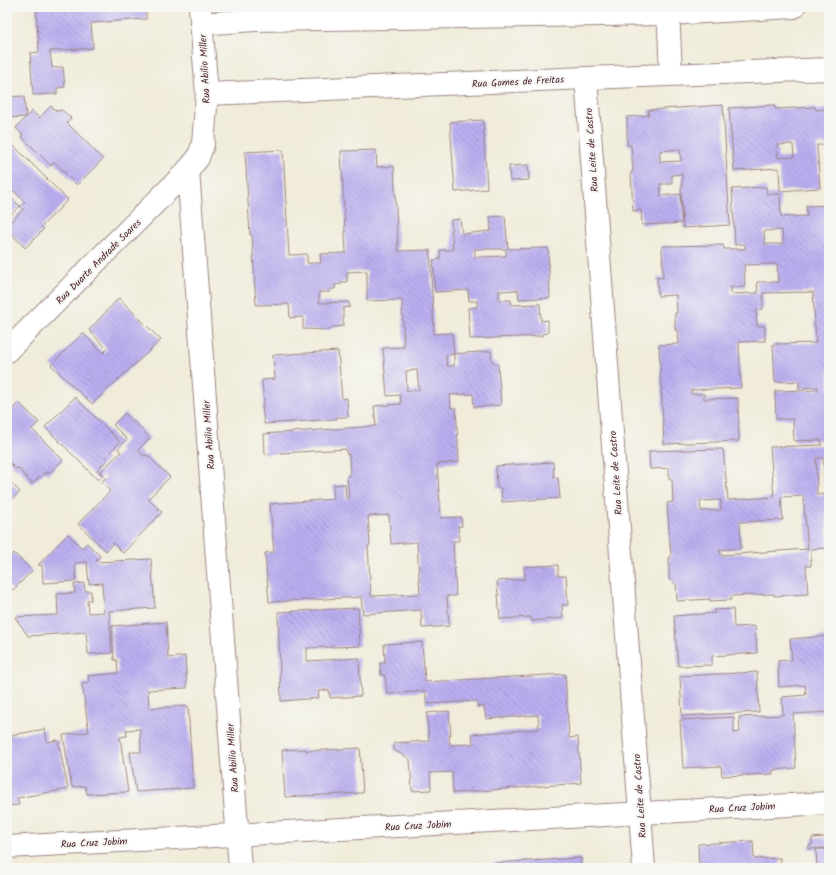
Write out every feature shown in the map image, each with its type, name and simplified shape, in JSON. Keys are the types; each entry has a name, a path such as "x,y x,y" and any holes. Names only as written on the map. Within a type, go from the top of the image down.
{"street":[{"path":"201,15 668,10 794,7"},
{"path":"668,10 671,74"},
{"name":"Rua Abilio Miller","path":"201,15 207,94 203,144 198,158 188,170 240,868"},
{"name":"Rua Gomes de Freitas","path":"207,94 671,74 829,69"},
{"name":"Rua Leite de Castro","path":"586,78 644,868"},
{"name":"Rua Duarte Andrade Soares","path":"7,351 188,170"},
{"name":"Rua Cruz Jobim","path":"7,847 829,803"}],"building":[{"path":"36,7 146,7 146,19 91,23 93,48 50,51 52,68 63,67 65,87 57,88 57,94 33,95 30,53 39,52"},
{"path":"24,96 26,117 7,118 7,97"},
{"path":"723,105 730,225 683,228 681,188 682,174 672,175 672,184 660,184 661,196 680,194 682,223 642,225 641,210 633,211 631,172 633,171 631,145 627,145 627,117 649,115 648,110","holes":["680,149 681,161 660,162 660,151"]},
{"path":"774,105 775,109 815,107 816,110 827,109 829,145 817,145 820,188 780,191 779,168 734,171 729,108","holes":["793,144 794,157 778,158 777,145"]},
{"path":"51,106 56,111 62,110 71,118 67,123 103,159 77,185 54,162 51,166 21,136 23,135 16,128 32,111 39,118"},
{"path":"483,120 487,189 455,192 450,122"},
{"path":"14,146 68,200 41,227 44,229 25,248 7,229 7,226 23,209 20,206 7,219 7,154","holes":["14,191 25,202 20,206 9,196"]},
{"path":"283,150 289,255 307,254 307,263 321,263 320,254 346,253 341,151 376,150 377,167 394,166 398,251 430,250 434,334 452,333 454,354 491,351 492,361 498,365 501,405 474,407 473,394 450,395 451,408 456,408 459,462 437,464 441,518 461,517 462,526 458,526 459,541 453,541 456,596 447,596 449,626 422,628 421,610 363,614 361,597 269,602 265,553 274,552 270,504 334,499 333,485 345,484 346,498 349,499 347,476 350,475 349,454 347,455 346,449 265,454 264,434 376,426 374,406 401,404 400,395 387,396 383,348 404,347 402,300 367,301 367,271 347,272 347,282 341,282 342,284 335,285 335,289 330,289 330,292 319,292 319,303 349,302 350,307 343,308 343,326 333,327 329,330 303,329 303,317 290,318 289,304 256,305 245,152","holes":["454,354 454,366 447,366 446,355","417,370 419,390 407,391 406,371","389,515 391,544 417,542 420,594 371,596 368,516"]},
{"path":"528,165 529,180 510,181 509,166"},
{"path":"766,187 767,194 780,194 781,217 807,216 806,206 829,205 829,493 825,493 823,458 816,458 817,495 825,494 828,548 811,549 811,566 806,566 808,594 731,596 731,600 710,601 710,599 677,601 676,584 669,579 669,558 671,557 667,503 673,502 672,479 669,479 669,468 650,469 649,451 723,449 728,500 774,497 770,447 822,445 821,440 794,441 793,419 776,419 775,391 818,390 818,387 799,388 799,381 775,382 773,344 816,343 813,292 763,293 763,309 756,310 757,326 765,326 765,341 739,342 741,388 691,390 691,394 704,394 704,399 738,398 739,441 664,444 659,345 679,344 678,330 675,330 675,313 677,313 676,295 658,296 657,277 663,278 662,246 723,245 724,249 745,249 745,244 735,245 732,189","holes":["782,230 783,244 765,244 764,231","777,264 778,282 757,282 758,293 731,294 731,287 745,287 744,265","803,496 808,549 721,555 720,550 741,548 740,522 783,520 781,497","721,500 721,510 701,511 700,501"]},
{"path":"505,216 508,249 548,248 550,298 519,299 518,290 499,291 499,300 511,300 511,305 540,304 541,321 548,320 548,333 542,334 542,336 470,339 468,308 477,307 477,301 469,301 468,290 435,292 433,260 440,259 440,250 453,250 451,220 460,219 462,234 491,231 490,217","holes":["475,249 506,249 506,256 475,257"]},
{"path":"119,298 161,340 92,404 51,365 83,333 103,353 107,349 89,330"},
{"path":"338,351 342,399 347,398 348,417 264,424 262,380 275,379 273,355"},
{"path":"75,397 120,442 105,457 107,460 97,470 103,476 98,480 45,427"},
{"path":"19,403 39,422 32,429 63,460 48,474 45,472 32,484 18,468 16,469 7,460 7,414"},
{"path":"125,413 150,438 138,450 144,456 147,455 170,477 148,499 162,512 123,553 113,543 106,551 78,524 110,491 101,482 106,478 100,472 121,452 118,449 127,439 113,425"},
{"path":"553,462 554,478 558,478 560,498 502,502 501,488 497,488 496,466"},
{"path":"7,479 20,492 7,504"},
{"path":"68,534 82,548 87,543 100,556 96,560 98,562 151,559 155,608 109,611 112,653 88,654 86,632 28,636 15,617 58,615 57,594 75,593 74,584 84,583 85,591 91,591 91,600 87,600 88,613 104,612 102,583 89,584 87,562 75,563 76,581 43,583 42,565 38,565"},
{"path":"14,553 32,571 13,590 7,584 7,560"},
{"path":"558,565 558,576 566,576 568,605 562,605 563,618 532,621 531,617 500,619 497,581 525,579 524,567"},
{"path":"358,608 360,646 307,648 307,661 359,658 361,696 330,698 329,690 318,691 319,698 281,701 278,612"},
{"path":"733,609 734,627 755,626 757,653 712,656 712,665 678,666 674,616 715,613 714,610"},
{"path":"166,622 168,658 185,656 187,688 148,690 149,708 188,706 193,788 136,792 130,752 141,752 140,729 126,730 127,736 120,737 128,792 87,794 85,786 72,787 63,735 89,732 82,684 89,682 88,676 118,673 117,660 114,660 112,626"},
{"path":"829,636 829,712 793,714 796,768 773,770 773,774 722,776 721,766 683,768 680,720 734,717 734,733 740,732 739,717 783,715 782,697 806,695 805,685 779,687 778,661 792,660 790,639"},
{"path":"422,642 425,682 565,674 569,738 578,737 581,783 453,793 452,772 430,773 431,790 412,791 410,759 394,750 394,743 429,741 427,713 449,711 451,736 449,735 450,745 473,744 472,734 539,729 538,715 486,719 484,706 477,707 477,701 426,704 426,691 387,694 385,675 381,675 380,663 385,663 384,644"},
{"path":"757,672 759,712 682,716 680,676"},
{"path":"45,729 47,742 58,740 68,789 17,798 19,805 7,806 7,771 10,771 9,765 7,765 7,736"},
{"path":"360,748 363,793 285,797 282,750 306,749 306,751"},
{"path":"824,837 825,839 828,838 828,848 809,849 809,845 812,845 812,838"},
{"path":"753,841 754,859 780,858 780,868 699,868 698,844"},
{"path":"816,849 829,849 829,868 817,868"},
{"path":"581,858 581,868 481,868 481,866 493,865 493,863"}]}
